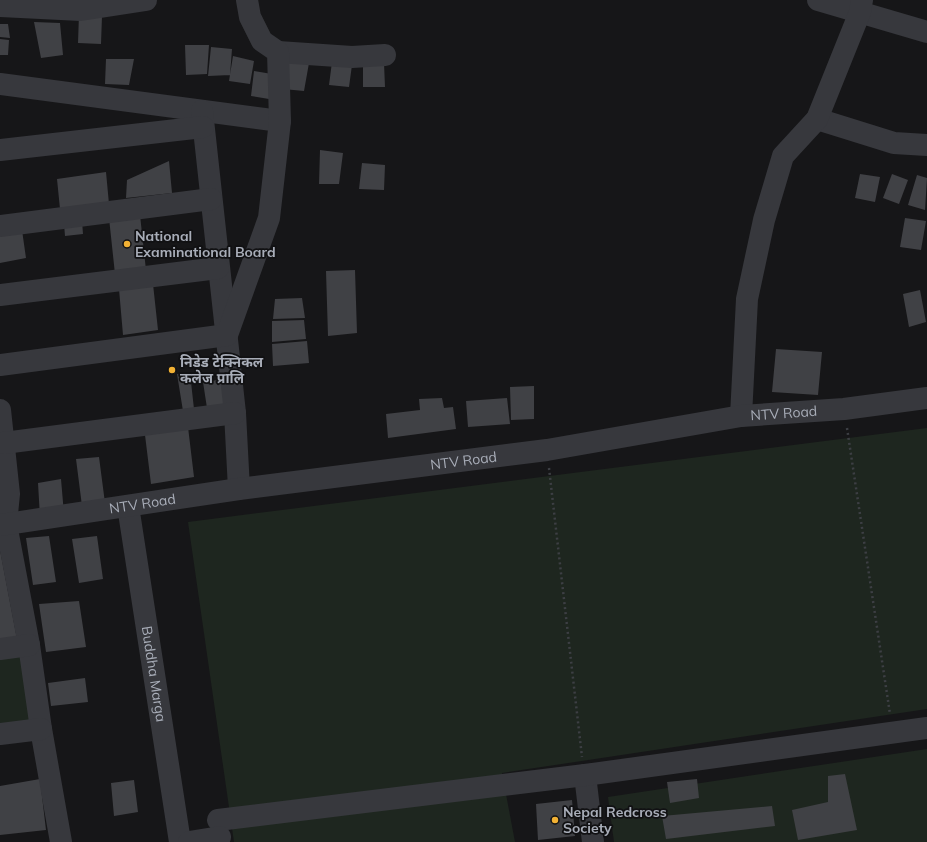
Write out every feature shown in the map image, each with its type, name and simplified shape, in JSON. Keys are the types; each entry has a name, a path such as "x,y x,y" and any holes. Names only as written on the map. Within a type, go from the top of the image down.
{"street":[{"path":"0,6 81,10 146,0"},
{"path":"247,0 250,17 262,41 278,52 352,57 385,55"},
{"path":"818,0 861,6 927,32"},
{"path":"741,416 747,299 764,220 783,156 817,119 861,6"},
{"path":"227,335 270,218 280,121 278,52"},
{"path":"0,84 202,119 280,121"},
{"path":"0,150 202,119"},
{"path":"202,119 235,413 239,489"},
{"path":"817,119 894,143 927,145"},
{"path":"0,226 211,199"},
{"path":"0,295 218,268"},
{"path":"0,365 227,335"},
{"name":"NTV Road","path":"3,524 239,489 547,450 741,416 844,409 927,398"},
{"path":"0,410 9,494 3,524 29,645 41,729 61,842"},
{"path":"4,443 235,413"},
{"name":"Buddha Marga","path":"128,506 180,842"},
{"path":"0,649 29,645"},
{"path":"189,842 219,829 585,775 927,728"},
{"path":"0,734 41,729"},
{"path":"585,775 593,842"}],"path":[{"path":"844,409 893,732"},
{"path":"547,450 585,775"}],"shaded area":[{"path":"927,428 927,709 502,773 515,842 234,842 188,522"},
{"path":"26,653 32,723 0,727 0,657"},
{"path":"927,749 927,842 614,842 608,797"}],"building":[{"path":"79,14 102,16 101,44 78,43"},
{"path":"34,22 60,23 63,55 41,58"},
{"path":"0,24 8,24 10,38 0,37"},
{"path":"0,39 9,40 8,55 0,55"},
{"path":"185,45 209,45 207,74 186,75"},
{"path":"211,47 232,49 230,75 208,76"},
{"path":"233,56 254,61 250,84 229,81"},
{"path":"106,59 134,59 129,85 105,84"},
{"path":"287,61 309,63 304,91 283,89"},
{"path":"332,62 352,65 349,87 329,85"},
{"path":"363,62 384,63 385,87 363,87"},
{"path":"254,71 272,74 269,99 251,96"},
{"path":"320,150 343,153 339,184 319,184"},
{"path":"169,161 172,193 126,198 127,180"},
{"path":"362,163 385,165 384,190 359,189"},
{"path":"106,172 109,204 60,209 57,179"},
{"path":"860,174 880,177 875,202 855,198"},
{"path":"892,174 908,180 899,204 883,198"},
{"path":"917,175 927,178 925,210 908,205"},
{"name":"National Examinational Board","path":"140,215 146,270 115,274 109,218"},
{"path":"905,218 926,221 921,250 900,247"},
{"path":"82,221 83,234 65,236 64,224"},
{"path":"22,230 26,258 0,263 0,233"},
{"path":"355,270 357,333 328,336 326,271"},
{"path":"153,284 158,330 123,335 119,289"},
{"path":"920,290 926,322 909,327 903,294"},
{"path":"302,298 305,318 273,319 275,299"},
{"path":"304,320 306,339 272,342 272,321"},
{"path":"307,341 309,363 273,366 272,344"},
{"path":"776,349 822,352 818,395 772,392"},
{"path":"190,373 194,409 183,411 177,374"},
{"path":"226,379 229,405 207,408 203,382"},
{"path":"534,386 534,419 511,420 510,387"},
{"path":"442,398 444,408 453,407 456,429 388,438 386,414 420,410 419,399"},
{"path":"507,398 510,424 468,427 466,401"},
{"path":"188,427 194,477 151,484 145,435"},
{"path":"99,457 105,503 82,506 76,459"},
{"path":"61,479 64,514 40,517 38,483"},
{"path":"49,536 56,582 33,585 26,538"},
{"path":"97,536 103,579 79,583 72,539"},
{"path":"0,550 17,639 0,642"},
{"path":"79,601 86,647 46,652 39,604"},
{"path":"85,678 88,702 51,706 48,683"},
{"path":"845,774 857,830 798,840 792,810 828,802 828,776"},
{"path":"40,779 46,830 0,835 0,786"},
{"path":"697,779 699,798 670,803 667,782"},
{"path":"134,780 138,812 114,816 111,783"},
{"name":"Nepal Redcross Society","path":"572,800 575,836 538,840 536,804"},
{"path":"772,806 775,826 666,839 662,816"}],"place":[{"name":"National Examinational Board","path":"127,244"},
{"name":"निडेड टेक्निकल कलेज प्रालि","path":"172,370"},
{"name":"Nepal Redcross Society","path":"555,820"}]}
